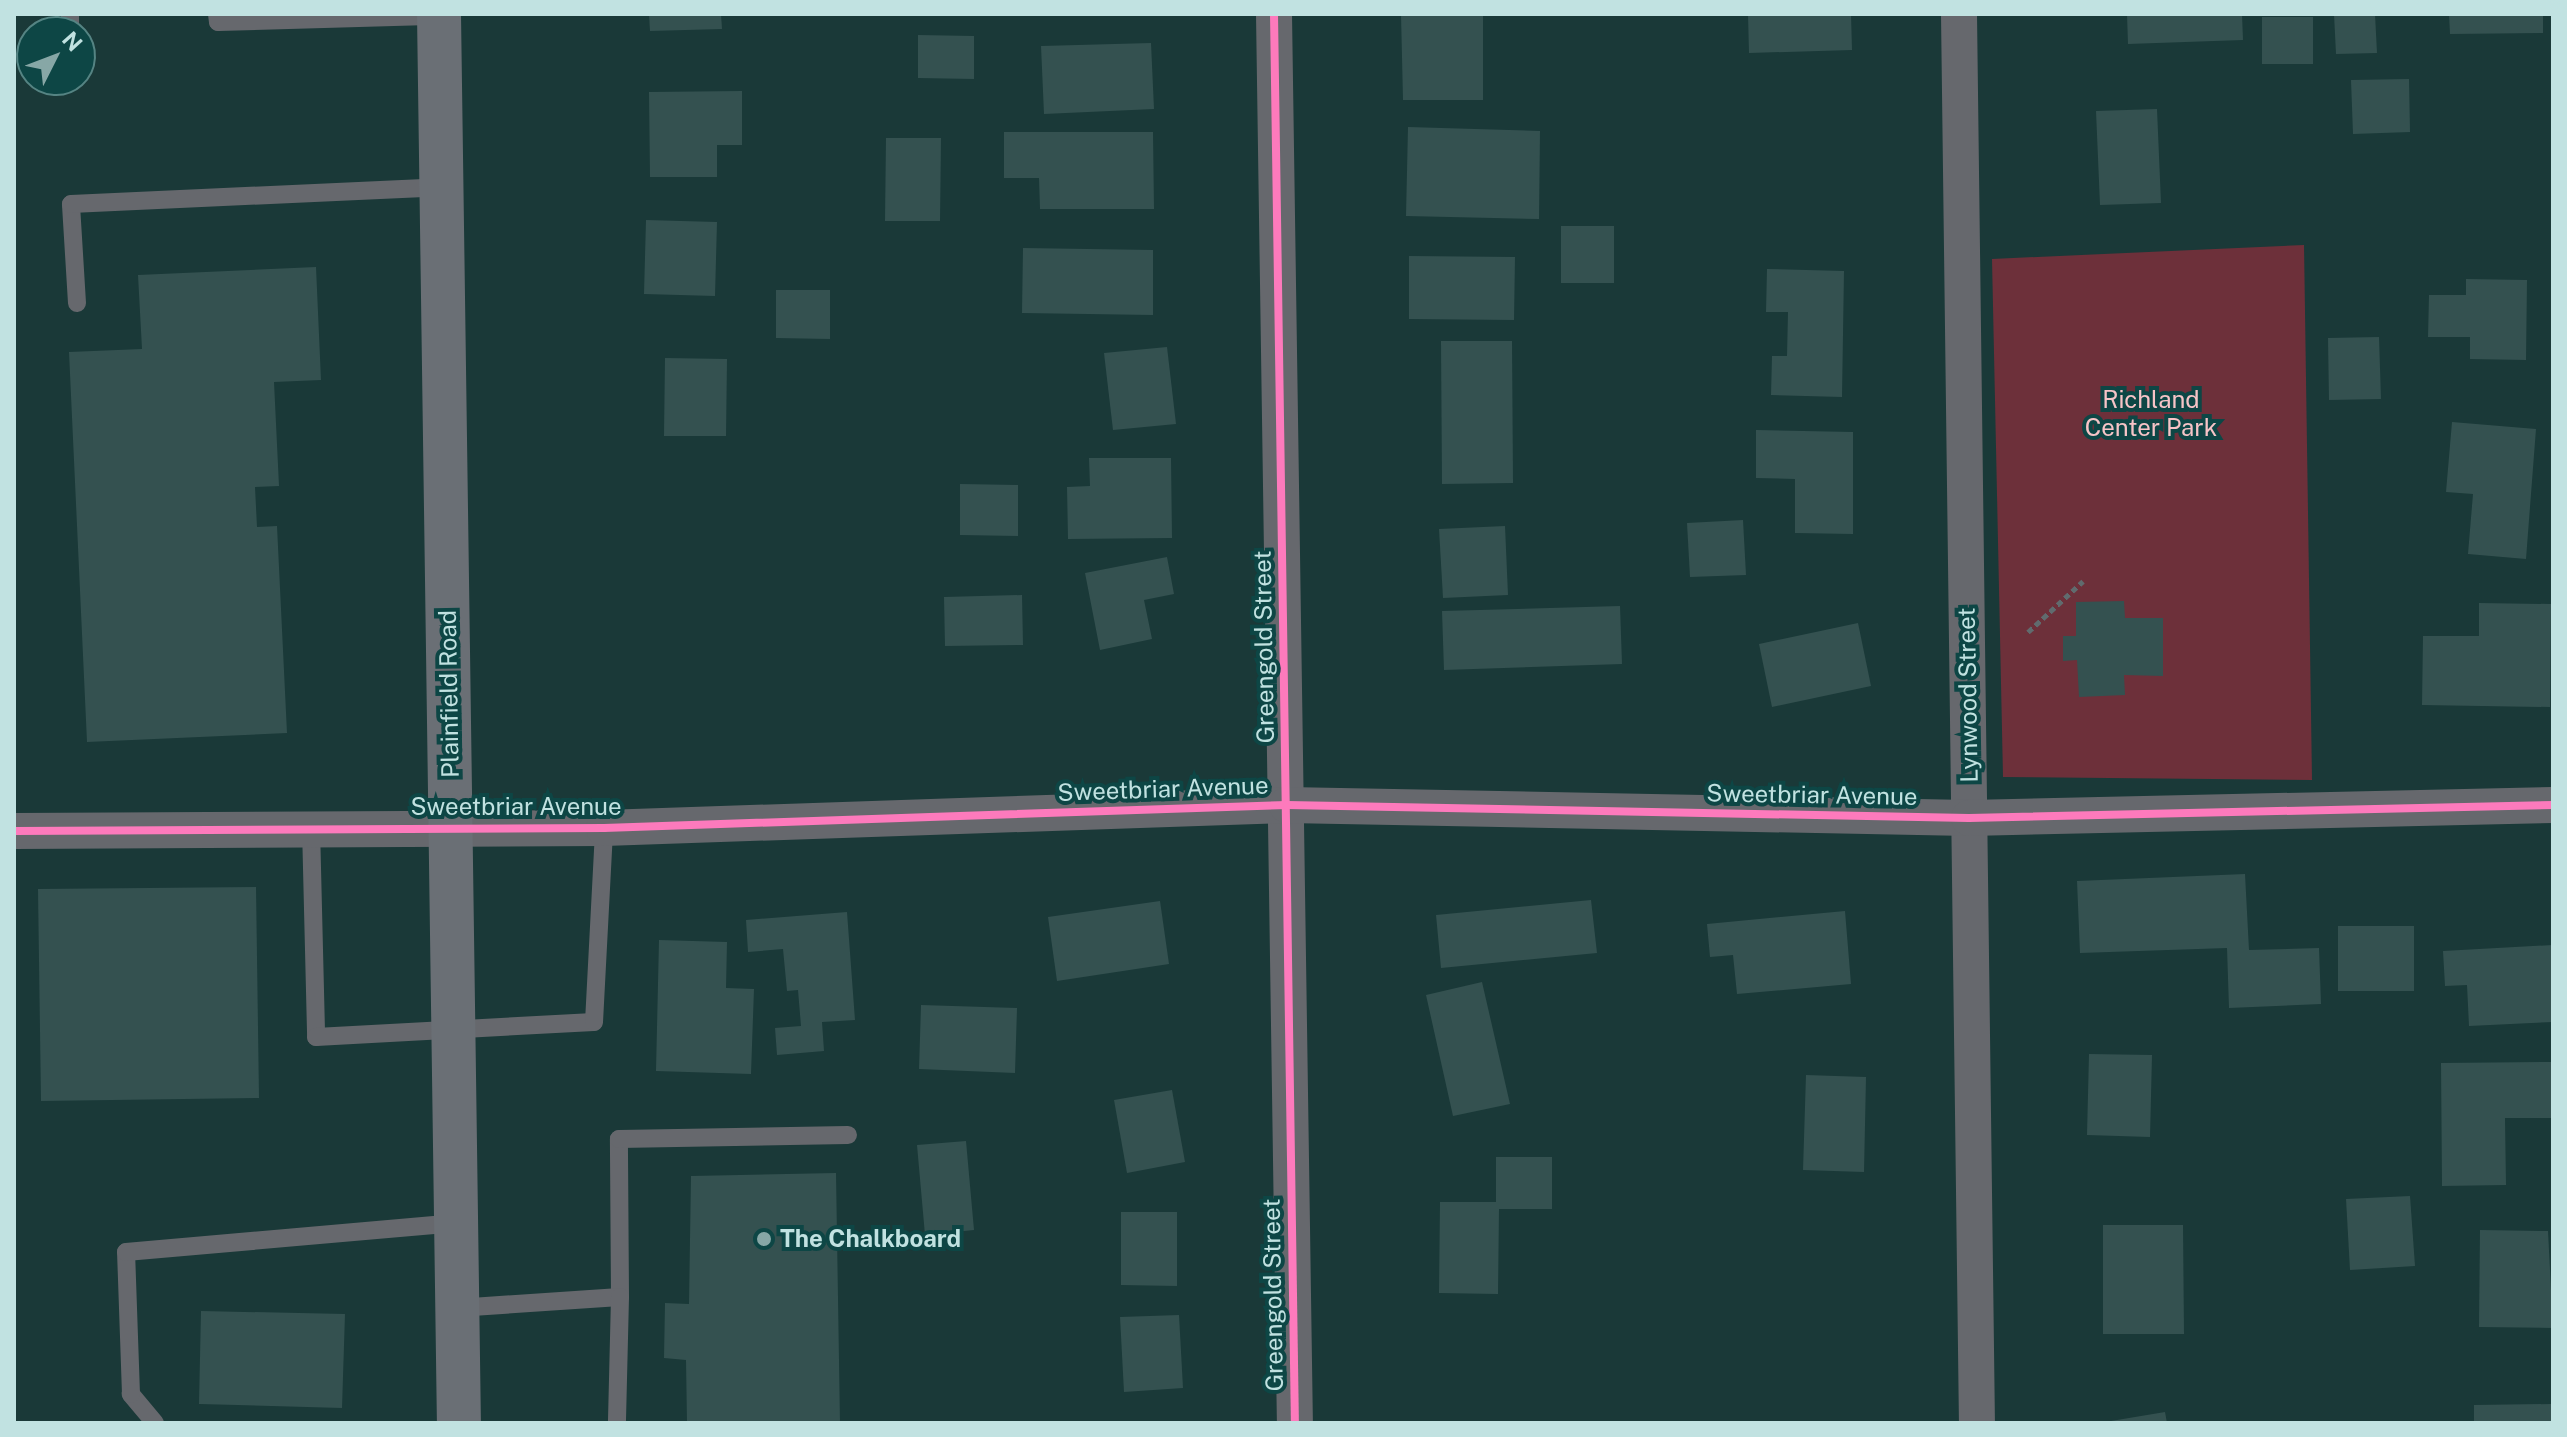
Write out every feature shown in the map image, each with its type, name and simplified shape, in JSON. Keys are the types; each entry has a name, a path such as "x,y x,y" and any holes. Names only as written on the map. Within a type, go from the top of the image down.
{"main road":[{"name":"Plainfield Road","path":"439,15 459,1423"}],"street":[{"name":"Greengold Street","path":"1274,14 1295,1423"},
{"name":"Lynwood Street","path":"1959,14 1977,1423"},
{"name":"Sweetbriar Avenue","path":"14,831 451,826 604,828 1287,805 1969,818 2553,805"}],"lane":[{"path":"217,14 218,22 439,15"},
{"path":"77,303 71,204 441,187"},
{"path":"311,827 316,1037 454,1035 594,1022 604,828"},
{"path":"617,1423 619,1139 848,1135"},
{"path":"155,1423 131,1394 126,1252 457,1223"},
{"path":"457,1308 620,1297"}],"path":[{"path":"2028,632 2083,581"}],"green space":[{"name":"Richland Center Park","path":"2304,245 2312,780 2003,777 1992,259"}],"building":[{"path":"649,14 721,14 722,29 650,31"},
{"path":"1401,14 1483,14 1483,100 1403,100"},
{"path":"1748,14 1851,14 1852,50 1749,53"},
{"path":"2127,14 2242,14 2243,40 2128,44"},
{"path":"2334,14 2375,14 2377,53 2336,54"},
{"path":"2449,14 2543,14 2543,33 2450,34"},
{"path":"2262,17 2313,17 2313,64 2262,64"},
{"path":"918,35 974,36 974,79 918,78"},
{"path":"1151,43 1154,109 1044,114 1041,46"},
{"path":"2409,79 2410,132 2353,134 2351,80"},
{"path":"742,91 742,145 717,145 717,177 650,177 649,92"},
{"path":"2157,109 2161,203 2100,205 2096,111"},
{"path":"1408,127 1540,131 1539,219 1406,216"},
{"path":"1004,132 1153,132 1154,209 1040,209 1039,178 1004,178"},
{"path":"886,138 941,138 940,221 885,221"},
{"path":"646,220 717,222 715,296 644,294"},
{"path":"1561,226 1614,226 1614,283 1561,283"},
{"path":"1023,248 1153,250 1153,315 1022,313"},
{"path":"1409,256 1515,257 1514,320 1409,319"},
{"path":"316,267 321,380 274,382 279,486 255,487 257,527 277,526 287,733 87,742 69,352 142,349 138,275"},
{"path":"1767,269 1844,271 1842,397 1771,395 1772,356 1787,356 1788,312 1766,312"},
{"path":"2466,279 2527,280 2526,360 2470,359 2470,337 2428,337 2429,295 2466,295"},
{"path":"776,290 830,290 830,339 776,338"},
{"path":"2379,337 2381,399 2329,400 2328,338"},
{"path":"1441,341 1512,341 1513,483 1442,484"},
{"path":"1167,347 1176,424 1113,430 1104,353"},
{"path":"665,358 727,359 726,436 664,436"},
{"path":"2452,422 2536,429 2526,559 2468,554 2473,494 2446,492"},
{"path":"1756,430 1853,432 1853,534 1795,533 1795,479 1756,478"},
{"path":"1089,458 1171,458 1172,538 1068,539 1067,487 1090,486"},
{"path":"960,484 1018,485 1018,536 960,535"},
{"path":"1743,520 1746,575 1690,577 1687,523"},
{"path":"1505,526 1508,595 1443,598 1439,529"},
{"path":"1167,557 1174,594 1144,600 1152,639 1100,650 1085,573"},
{"path":"1022,595 1023,645 945,646 944,597"},
{"path":"2124,601 2125,618 2163,618 2163,676 2124,675 2125,695 2079,697 2077,660 2063,661 2063,636 2076,636 2076,602"},
{"path":"2479,603 2551,604 2550,707 2422,705 2423,636 2479,636"},
{"path":"1620,606 1622,664 1444,670 1442,611"},
{"path":"1858,623 1871,686 1772,707 1759,644"},
{"path":"2245,874 2249,950 2319,948 2321,1004 2229,1008 2227,948 2080,953 2077,881"},
{"path":"256,887 259,1098 41,1101 38,889"},
{"path":"1591,900 1597,953 1441,968 1436,915"},
{"path":"1160,901 1169,964 1057,981 1048,917"},
{"path":"1845,911 1851,984 1737,994 1733,955 1710,957 1707,924"},
{"path":"847,912 855,1020 822,1022 824,1051 777,1055 775,1028 801,1026 798,990 787,991 783,949 748,952 746,920"},
{"path":"2338,926 2414,926 2414,991 2338,991"},
{"path":"659,940 727,942 726,988 754,989 751,1074 656,1071"},
{"path":"2553,945 2553,1022 2469,1026 2467,985 2445,986 2443,951"},
{"path":"1482,982 1510,1104 1453,1116 1426,995"},
{"path":"921,1005 1017,1008 1015,1073 919,1069"},
{"path":"2089,1054 2152,1055 2150,1137 2087,1135"},
{"path":"2553,1062 2553,1118 2505,1118 2506,1185 2442,1186 2441,1063"},
{"path":"1806,1075 1866,1077 1864,1172 1803,1170"},
{"path":"1172,1090 1185,1162 1127,1173 1114,1100"},
{"path":"966,1141 974,1230 925,1235 917,1145"},
{"path":"1496,1157 1552,1157 1552,1209 1499,1209 1498,1294 1439,1293 1440,1202 1496,1202"},
{"name":"The Chalkboard","path":"836,1173 840,1423 687,1423 686,1360 664,1358 665,1303 689,1304 691,1176"},
{"path":"2410,1196 2415,1266 2350,1270 2346,1199"},
{"path":"1121,1212 1177,1212 1177,1286 1121,1285"},
{"path":"2103,1225 2183,1225 2184,1334 2103,1334"},
{"path":"2480,1230 2548,1231 2553,1328 2479,1327"},
{"path":"201,1311 345,1314 342,1408 199,1404"},
{"path":"1179,1315 1183,1388 1124,1392 1120,1317"},
{"path":"2551,1404 2551,1423 2474,1423 2474,1405"},
{"path":"2165,1412 2167,1423 2111,1423 2111,1421"}],"cycle path":[{"path":"1274,14 1295,1423"},
{"path":"14,831 604,828 1287,805 1969,818 2553,805"}],"place":[{"name":"The Chalkboard","path":"764,1239"}]}
